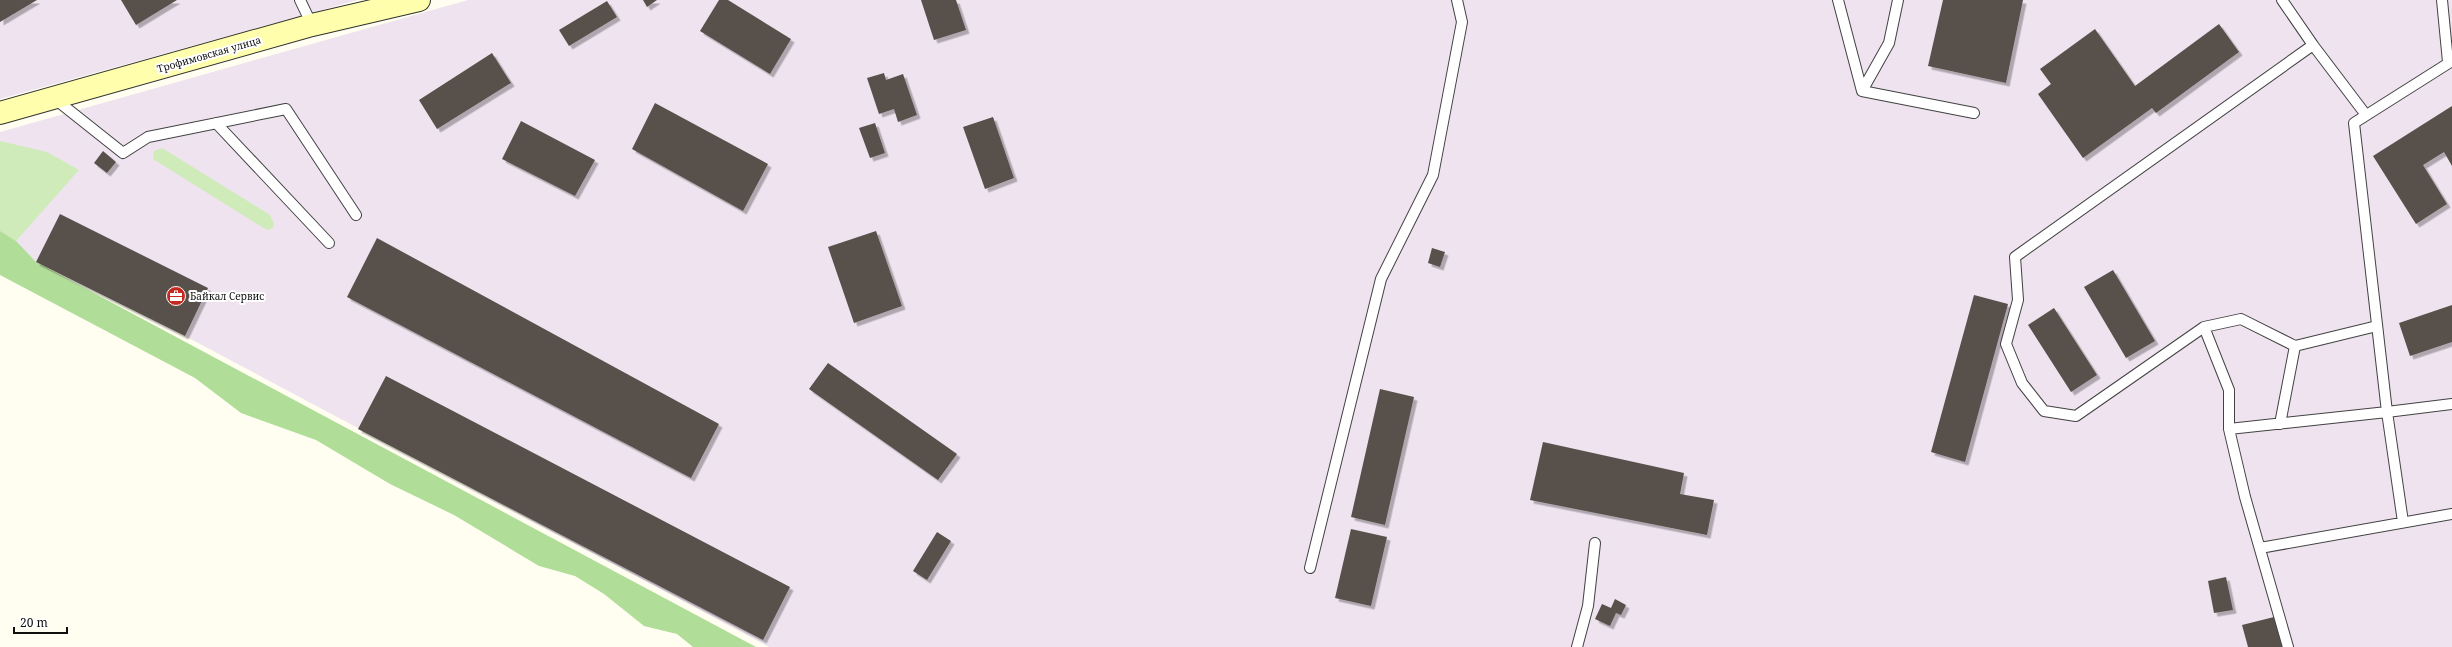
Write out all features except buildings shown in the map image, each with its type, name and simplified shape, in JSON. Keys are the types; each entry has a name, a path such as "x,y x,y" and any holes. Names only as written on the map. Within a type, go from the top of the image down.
{"street":[{"name":"Трофимовская улица","path":"0,112 56,99 312,25 419,0"}],"lane":[{"path":"300,0 312,25"},
{"path":"1310,568 1381,278 1433,175 1462,22 1457,0"},
{"path":"1838,0 1862,91"},
{"path":"1862,91 1889,43 1898,0"},
{"path":"2282,0 2313,45 2366,115"},
{"path":"2404,522 2388,412 2354,123 2450,62 2442,0"},
{"path":"2313,45 2015,257 2018,300 2006,344 2022,383 2044,411 2076,416 2204,327 2241,319 2295,346 2378,326"},
{"path":"1862,91 1974,113"},
{"path":"56,99 123,153 148,137 286,109 356,215"},
{"path":"216,123 329,243"},
{"path":"2204,327 2229,390 2229,429 2288,647"},
{"path":"2280,424 2295,346"},
{"path":"2229,429 2452,404"},
{"path":"2260,548 2452,514"},
{"path":"1577,647 1588,606 1595,543"}],"shaded area":[{"path":"0,0 358,0 0,99"},
{"path":"468,0 2452,0 2452,647 769,647 185,336 0,243 0,132"}],"green space":[{"path":"0,141 47,152 79,170 16,241 0,231"},
{"path":"162,148 270,215 274,224 273,228 267,230 153,159 154,151"},
{"path":"0,231 16,241 36,262 756,647 693,647 677,634 644,626 604,594 575,576 539,566 454,515 390,484 316,440 241,413 195,378 0,275"}],"place":[{"name":"Байкал Сервис","path":"176,296"}]}
